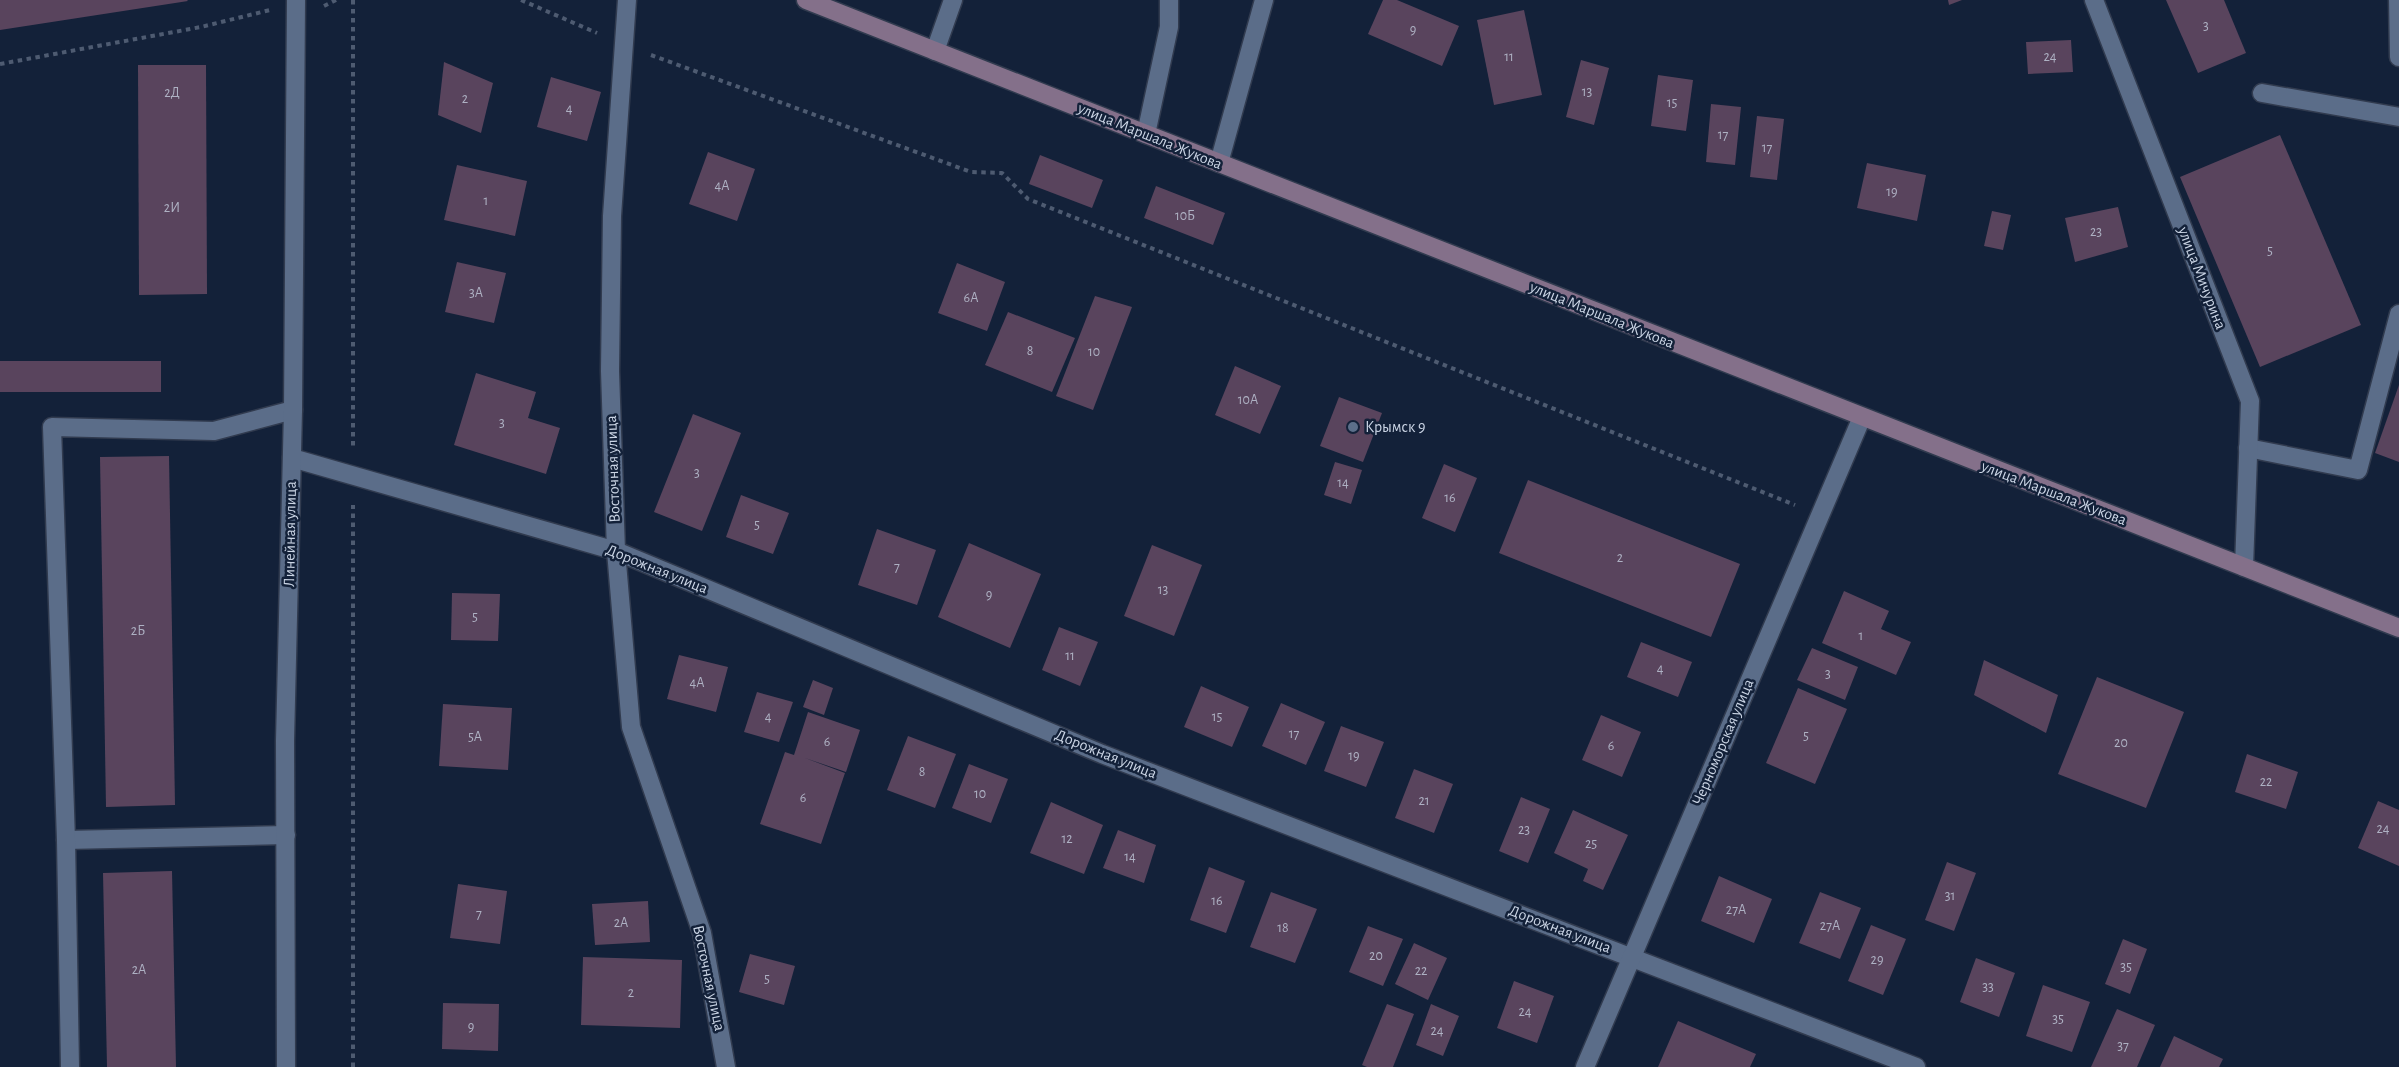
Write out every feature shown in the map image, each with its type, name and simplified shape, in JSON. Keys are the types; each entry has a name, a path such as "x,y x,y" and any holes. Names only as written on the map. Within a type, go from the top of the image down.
{"main road":[{"name":"улица Маршала Жукова","path":"806,0 2399,628"}],"street":[{"name":"Восточная улица","path":"627,0 612,216 610,371 616,551 630,727 702,933 726,1067"},
{"path":"935,51 953,0"},
{"path":"1146,134 1169,27 1169,0"},
{"path":"1219,163 1264,0"},
{"name":"улица Мичурина","path":"2094,0 2250,401 2244,567"},
{"path":"2398,0 2399,57"},
{"name":"Линейная улица","path":"286,1067 285,741 293,410 296,5"},
{"path":"2262,93 2399,117"},
{"path":"2248,448 2358,470 2399,314"},
{"path":"70,1067 66,840 52,427 214,431 293,410"},
{"name":"Черноморская улица","path":"1585,1067 1862,417"},
{"name":"Дорожная улица","path":"292,458 616,551 1102,754 1916,1067"},
{"path":"66,840 286,835"}],"path":[{"path":"0,64 201,27 263,10 296,5 319,9 336,0"},
{"path":"353,0 353,1067"},
{"path":"521,0 624,45 971,172 1002,173 1028,199 1820,515"}],"building":[{"path":"0,0 187,0 188,1 0,30"},
{"path":"1383,0 1397,0 1459,26 1442,66 1368,34"},
{"path":"1948,0 1962,0 1949,5"},
{"path":"2166,0 2224,0 2246,53 2198,73"},
{"path":"1524,10 1542,95 1494,105 1477,20"},
{"path":"2071,40 2073,72 2028,74 2026,42"},
{"path":"1581,60 1609,68 1594,125 1566,117"},
{"path":"444,62 493,83 481,133 438,115"},
{"path":"138,65 206,65 207,294 139,295"},
{"path":"1658,75 1693,80 1686,131 1651,126"},
{"path":"551,77 601,92 587,141 537,127"},
{"path":"1711,104 1741,107 1735,165 1706,162"},
{"path":"1757,116 1784,119 1777,180 1750,177"},
{"path":"2280,135 2361,325 2260,367 2180,177"},
{"path":"708,152 755,169 737,221 689,204"},
{"path":"1040,155 1103,180 1092,208 1029,184"},
{"path":"1867,163 1926,175 1917,221 1857,208"},
{"path":"457,165 527,181 515,236 444,220"},
{"path":"1156,186 1225,213 1213,245 1144,218"},
{"path":"2118,207 2128,247 2075,262 2065,218"},
{"path":"1992,211 2011,215 2003,250 1984,246"},
{"path":"457,262 506,273 494,323 445,312"},
{"path":"957,263 1005,282 987,331 938,313"},
{"path":"1095,296 1132,307 1093,410 1056,396"},
{"path":"1008,312 1075,338 1052,392 985,365"},
{"path":"0,361 161,361 161,392 0,392"},
{"path":"1235,366 1281,386 1260,434 1215,415"},
{"path":"476,373 536,392 528,418 560,428 546,474 454,445"},
{"path":"2399,385 2399,462 2375,453"},
{"path":"1339,397 1382,413 1363,462 1320,446"},
{"path":"693,414 741,433 702,531 654,512"},
{"path":"169,456 175,805 106,807 100,457"},
{"path":"1335,462 1362,470 1351,504 1324,495"},
{"path":"1444,464 1477,478 1455,532 1422,518"},
{"path":"1528,480 1740,564 1711,637 1499,553"},
{"path":"741,495 789,513 773,554 726,537"},
{"path":"877,529 936,550 917,605 858,585"},
{"path":"969,543 1041,574 1010,648 938,617"},
{"path":"1152,545 1202,565 1174,636 1124,616"},
{"path":"1844,591 1889,611 1881,629 1911,642 1896,675 1822,643"},
{"path":"452,593 500,594 498,641 451,640"},
{"path":"1059,627 1098,642 1080,686 1042,670"},
{"path":"1641,642 1692,662 1678,697 1627,677"},
{"path":"1812,648 1858,667 1845,700 1797,680"},
{"path":"679,655 728,667 716,712 667,699"},
{"path":"1984,660 2058,695 2046,733 1974,695"},
{"path":"2097,677 2184,712 2146,808 2058,774"},
{"path":"813,680 833,688 824,715 803,707"},
{"path":"1201,686 1249,707 1232,747 1184,727"},
{"path":"1798,688 1847,709 1815,784 1766,763"},
{"path":"757,692 793,702 779,742 744,732"},
{"path":"1281,703 1325,722 1306,765 1262,746"},
{"path":"443,704 512,708 508,770 439,766"},
{"path":"808,712 860,730 846,772 805,758 845,773 821,844 760,824 785,752 794,755"},
{"path":"1601,715 1641,732 1622,777 1582,760"},
{"path":"1341,726 1384,742 1366,787 1324,771"},
{"path":"908,736 956,754 935,808 887,790"},
{"path":"2247,754 2298,772 2286,809 2235,792"},
{"path":"969,764 1008,779 991,823 952,808"},
{"path":"1414,769 1453,784 1434,833 1395,818"},
{"path":"1521,797 1550,809 1528,863 1499,851"},
{"path":"2378,801 2399,810 2399,866 2358,848"},
{"path":"1051,802 1103,825 1084,874 1030,853"},
{"path":"1573,810 1628,835 1603,890 1583,881 1588,869 1554,853"},
{"path":"1118,830 1156,845 1144,883 1103,868"},
{"path":"1947,862 1976,873 1954,931 1925,920"},
{"path":"1209,867 1245,881 1226,933 1190,920"},
{"path":"172,871 176,1067 107,1067 103,873"},
{"path":"1719,876 1772,899 1754,943 1701,921"},
{"path":"458,884 507,891 500,944 450,938"},
{"path":"1271,892 1317,909 1295,963 1250,947"},
{"path":"1820,892 1861,908 1840,959 1799,943"},
{"path":"648,901 650,942 595,945 592,904"},
{"path":"1871,925 1906,939 1883,995 1848,981"},
{"path":"1368,926 1403,939 1383,986 1349,972"},
{"path":"2123,939 2147,949 2130,994 2105,984"},
{"path":"1414,943 1447,958 1428,1000 1395,984"},
{"path":"750,954 795,966 784,1005 739,992"},
{"path":"583,957 682,960 680,1028 581,1025"},
{"path":"1976,958 2015,973 1999,1017 1960,1002"},
{"path":"1514,981 1554,996 1537,1043 1497,1028"},
{"path":"2043,985 2090,1002 2072,1052 2026,1036"},
{"path":"443,1003 499,1004 498,1051 442,1049"},
{"path":"1387,1004 1414,1014 1393,1067 1367,1067 1362,1065"},
{"path":"1431,1004 1459,1016 1443,1056 1416,1045"},
{"path":"2117,1009 2155,1025 2137,1067 2091,1067"},
{"path":"1678,1021 1756,1054 1750,1067 1658,1067"},
{"path":"2174,1036 2223,1059 2219,1067 2160,1067"}],"place":[{"name":"Крымск 9","path":"1353,427"}]}
